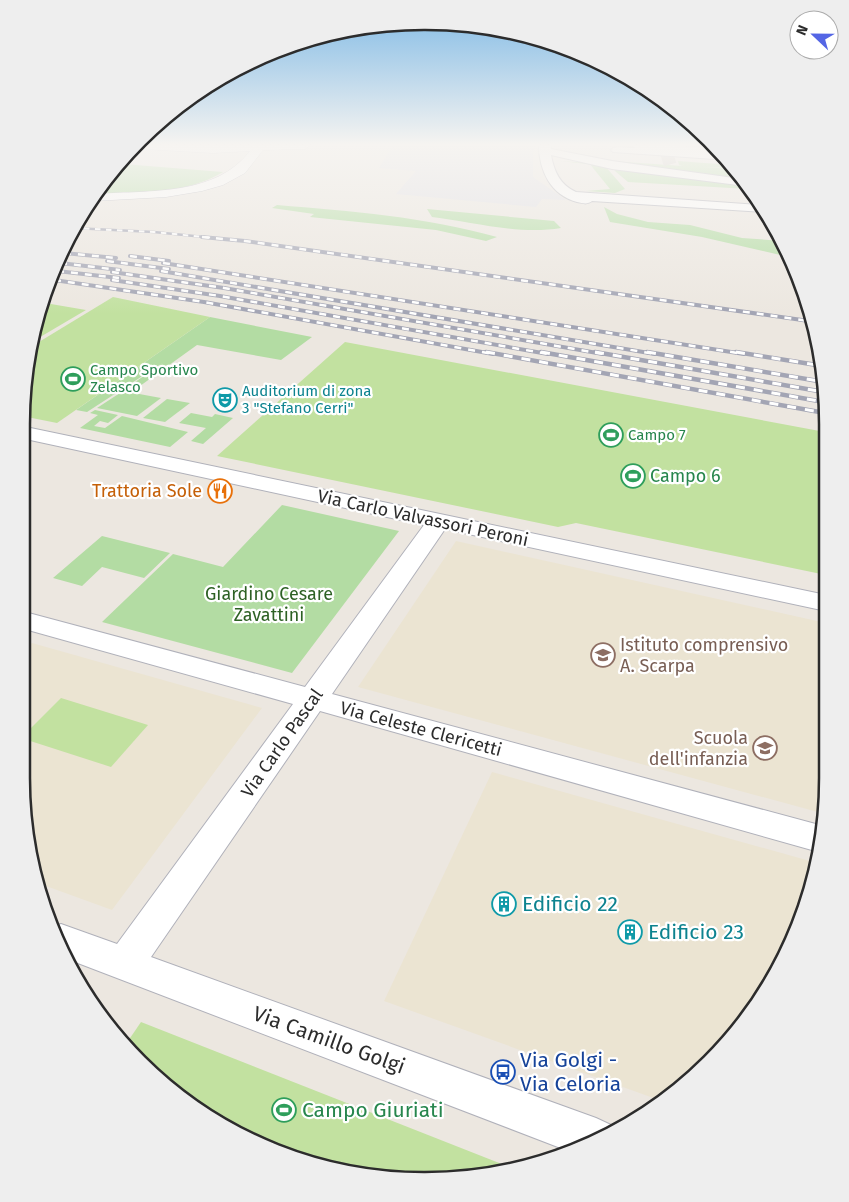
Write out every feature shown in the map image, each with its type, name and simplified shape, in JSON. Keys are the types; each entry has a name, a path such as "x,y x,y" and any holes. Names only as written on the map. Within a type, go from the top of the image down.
{"street":[{"path":"594,201 604,202"},
{"path":"645,201 755,209"},
{"name":"Via Carlo Valvassori Peroni","path":"30,434 819,602"},
{"name":"Via Carlo Pascal","path":"124,964 439,521"},
{"name":"Via Celeste Clericetti","path":"30,621 814,837"},
{"name":"Via Camillo Golgi","path":"66,942 587,1137"}],"shaded area":[{"path":"472,201 540,201 536,207"},
{"name":"Istituto comprensivo A. Scarpa","path":"456,541 819,621 817,812 358,687"},
{"path":"32,643 262,708 112,910 45,886 43,880 33,829 31,803 30,645"},
{"path":"492,772 810,861 806,880 789,928 753,997 721,1038 685,1074 654,1098 384,1001"}],"green space":[{"path":"277,205 360,212 443,224 497,237 486,241 436,230 310,217 314,214 272,208"},
{"path":"604,207 617,214 648,222 690,225 742,238 773,240 780,255 702,237 610,222"},
{"path":"427,209 554,221 561,228 529,230 496,227 432,217"},
{"name":"Campo Sportivo Zelasco","path":"113,297 210,317 57,423 30,418 33,373 39,342"},
{"path":"49,304 86,310 40,337"},
{"path":"210,317 312,337 281,360 197,345 133,391 125,389 164,362 87,412 76,410"},
{"path":"345,342 819,431 819,574 576,523 558,527 217,456"},
{"path":"123,391 161,398 137,416 97,408"},
{"path":"167,399 190,403 165,422 143,418"},
{"path":"95,410 118,415 108,423 100,421 94,426 105,428 122,416 188,432 170,447 80,428 98,415 90,413"},
{"path":"191,413 212,417 215,414 233,418 203,444 191,441 206,428 179,423"},
{"name":"Giardino Cesare Zavattini","path":"282,505 399,531 292,673 102,622 173,554 223,567"},
{"path":"102,536 170,553 144,578 102,567 82,586 53,578"},
{"path":"61,698 148,725 111,767 30,741 30,729"},
{"name":"Campo Giuriati","path":"141,1022 502,1164 476,1169 450,1171 399,1171 373,1169 322,1159 298,1151 250,1131 205,1106 164,1074 129,1039"}],"railway":[{"path":"82,228 154,232 214,238"},
{"path":"202,237 245,241 806,321"},
{"path":"69,254 116,258"},
{"path":"130,256 169,261"},
{"path":"107,261 169,269"},
{"path":"163,263 744,354"},
{"path":"65,264 120,270"},
{"path":"61,271 119,278"},
{"path":"161,271 655,354"},
{"path":"112,272 224,288 603,354"},
{"path":"112,280 220,296 548,354"},
{"path":"58,281 204,302 493,354"},
{"path":"486,352 819,412"},
{"path":"541,352 818,401"},
{"path":"595,352 817,391"},
{"path":"647,352 817,381"},
{"path":"736,352 814,365"}],"place":[{"name":"Campo Sportivo Zelasco","path":"73,379"},
{"name":"Auditorium di zona 3 \"Stefano Cerri\"","path":"225,400"},
{"name":"Campo 7","path":"611,435"},
{"name":"Campo 6","path":"633,476"},
{"name":"Trattoria Sole","path":"220,491"},
{"name":"Istituto comprensivo A. Scarpa","path":"603,655"},
{"name":"Scuola dell'infanzia","path":"765,748"},
{"name":"Edificio 22","path":"504,904"},
{"name":"Edificio 23","path":"630,932"},
{"name":"Via Golgi - Via Celoria","path":"503,1072"},
{"name":"Campo Giuriati","path":"284,1110"}]}
